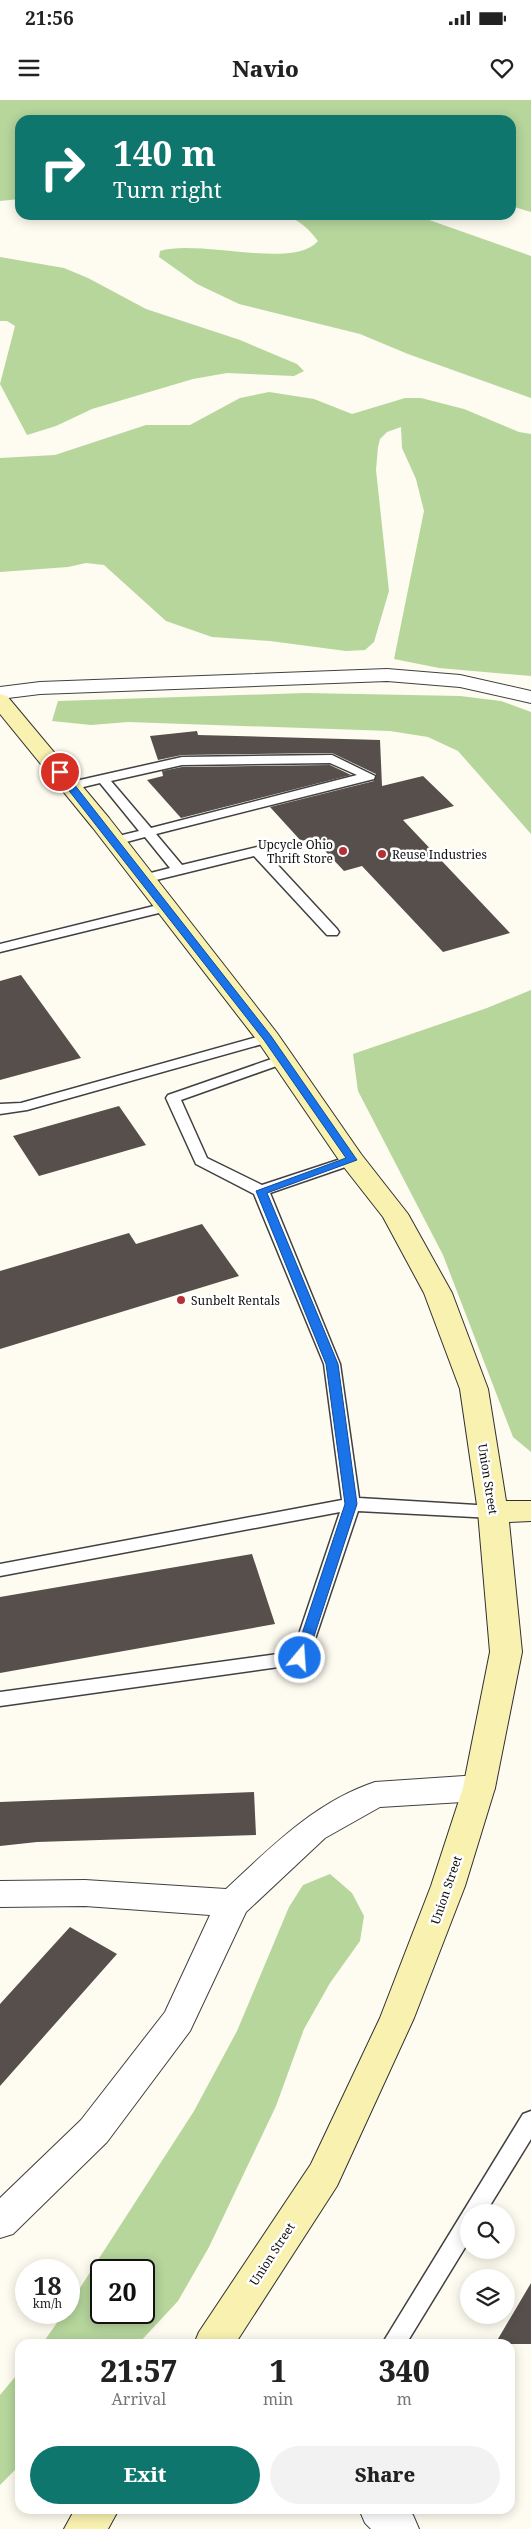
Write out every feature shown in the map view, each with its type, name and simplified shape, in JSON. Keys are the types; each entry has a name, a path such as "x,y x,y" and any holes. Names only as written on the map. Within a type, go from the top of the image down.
{"main road":[{"name":"Union Street","path":"0,700 71,786 275,1048 352,1160 395,1214 438,1293 474,1390 494,1512 506,1652 479,1788 448,1886 398,2018 324,2174 216,2339"},
{"path":"494,1512 531,1511"},
{"path":"84,2529 95,2514"}],"street":[{"path":"0,693 40,688 387,675 460,681 531,697"},
{"path":"0,2222 94,2131 178,2022 233,1903 312,1829 375,1795 479,1788"},
{"path":"0,1894 85,1893 233,1903"},
{"path":"384,2514 399,2529"}],"lane":[{"path":"71,786 192,760 332,759 369,776 115,842"},
{"path":"103,778 179,870"},
{"path":"144,879 257,852 332,932"},
{"path":"0,948 166,907"},
{"path":"0,1109 22,1106 275,1048"},
{"path":"0,1699 300,1658 351,1504 332,1364 261,1191 202,1161 173,1098 275,1048"},
{"path":"261,1191 352,1160"},
{"path":"0,1570 351,1504 494,1512"},
{"path":"479,2204 531,2120"},
{"path":"396,2339 460,2236"}],"green space":[{"path":"0,100 531,100 531,212 516,208 516,115 15,115 15,200 0,201"},
{"path":"296,220 429,220 531,256 531,398 408,354 360,334 239,304 197,284 159,257 160,251 177,248 268,254 288,253 306,249 318,241"},
{"path":"0,257 64,268 88,278 146,309 240,340 297,364 304,371 294,376 227,373 193,379 92,409 56,426 27,435 0,384 15,326 7,321 0,321"},
{"path":"269,392 314,399 352,414 405,398 421,398 464,409 519,432 531,434 531,676 439,668 394,659 424,511 416,479 402,448 401,427 387,432 380,439 378,447 376,470 389,591 374,642 365,650 346,651 270,641 212,637 166,621 104,565 86,563 68,567 0,572 0,458 55,455 146,425 190,425 240,398"},
{"path":"306,693 460,696 501,701 531,712 531,834 458,751 428,737 390,731 128,722 91,725 52,721 58,701"},
{"path":"531,990 531,1452 513,1437 443,1255 358,1091 353,1054 487,1008"},
{"path":"330,1874 352,1893 364,1916 360,1941 330,1983 304,2029 276,2106 209,2247 178,2301 143,2339 46,2339 56,2324 80,2324 80,2288 90,2272 90,2324 155,2324 155,2259 99,2259 194,2111 237,2031 289,1907 303,1885"},
{"path":"15,2377 15,2470 0,2485 0,2395"}],"building":[{"name":"Reuse Industries","path":"197,731 198,735 380,740 382,786 423,776 454,806 403,820 510,933 443,952 362,866 344,871 313,838 301,841 270,807 374,781 376,774 332,753 182,755 158,760 150,736"},
{"path":"330,765 351,775 181,818 147,780 163,776 162,771 182,767"},
{"path":"21,975 81,1058 0,1080 0,981"},
{"path":"119,1106 146,1145 39,1176 13,1136"},
{"path":"202,1224 239,1276 0,1349 0,1271 129,1233 136,1244"},
{"path":"252,1554 275,1624 0,1673 0,1597"},
{"path":"254,1792 256,1835 37,1842 0,1846 0,1802"},
{"path":"70,1927 117,1954 0,2086 0,2004"},
{"path":"531,2283 531,2344 515,2344 515,2339 498,2339 507,2324 515,2324 515,2310"}],"place":[{"name":"Upcycle Ohio Thrift Store","path":"343,851"},
{"name":"Reuse Industries","path":"382,854"},
{"name":"Sunbelt Rentals","path":"181,1300"}],"route":[{"path":"60,772 268,1038 352,1160 261,1191 332,1364 351,1504 300,1658"}]}
